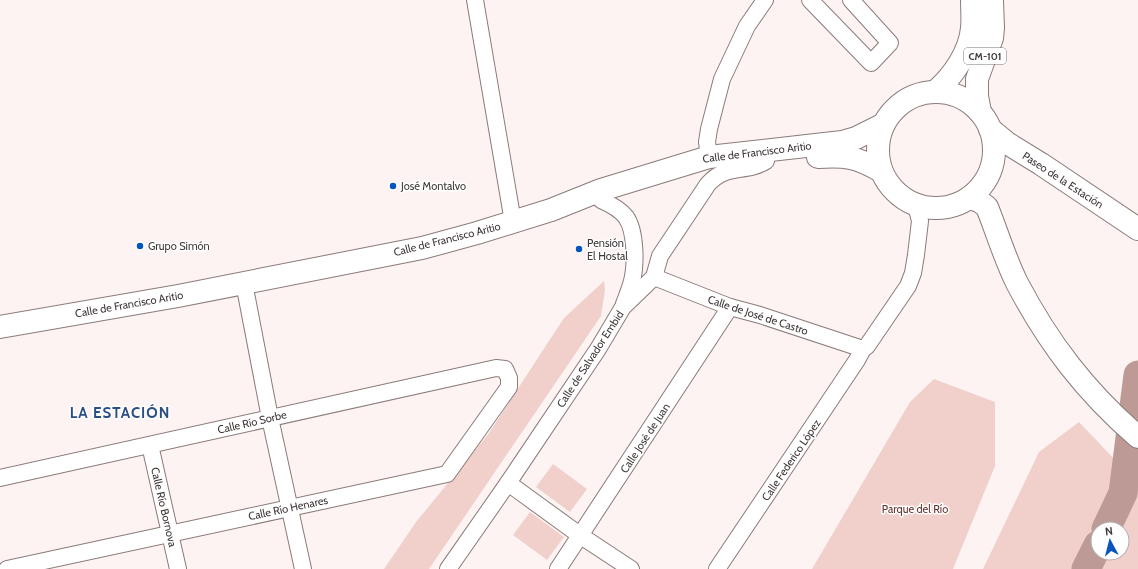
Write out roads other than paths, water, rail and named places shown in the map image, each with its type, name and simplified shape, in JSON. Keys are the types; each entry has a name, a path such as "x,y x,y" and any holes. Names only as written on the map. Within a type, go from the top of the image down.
{"main road":[{"name":"CM-101","path":"936,91 947,82 967,47 972,28 972,0"},
{"name":"CM-101","path":"985,120 977,96 977,79 992,38 992,0"},
{"path":"936,91 960,97 976,107 985,120 994,140 994,159 989,177 970,198 962,203 944,208 924,208 906,201 891,188 881,171 877,151 879,137 890,114 904,101 923,93 936,91"},
{"name":"Paseo de la Estación","path":"985,120 1007,144 1041,164 1138,229"},
{"name":"Calle de Francisco Aritio","path":"0,327 244,283 422,248 477,234 551,210 601,190 708,157 842,142 856,138 884,124"},
{"name":"Calle de Francisco Aritio","path":"551,210 585,205 709,168 839,156 852,157 881,171"},
{"path":"970,198 979,201 987,207 1017,282 1045,332 1067,363 1098,400 1138,437"}],"street":[{"path":"475,0 513,222"},
{"path":"708,157 707,142 709,129 722,79 747,26 765,0"},
{"path":"810,0 871,63 890,43 851,0"},
{"name":"Calle de Salvador Embid","path":"448,569 598,349 623,307 654,277 660,256 708,184 714,177 725,171 756,166 766,162"},
{"path":"601,200 612,205 622,213 630,224 634,259 632,279 623,307"},
{"name":"Calle Federico López","path":"717,569 863,349 867,346 908,286 913,273 920,221 919,214 913,204"},
{"name":"Calle de José de Castro","path":"654,277 730,307 760,315 863,349"},
{"path":"244,283 270,418 303,569"},
{"name":"Calle José de Juan","path":"558,569 730,307"},
{"name":"Calle Río Sorbe","path":"0,478 496,368 505,369"},
{"name":"Calle Río Henares","path":"7,569 446,474 509,387 509,378 505,369"},
{"name":"Calle Río Bornova","path":"150,445 178,569"},
{"path":"508,483 581,536 631,569"}],"waterway":[{"path":"1110,521 1123,493 1138,375"},
{"path":"1086,569 1090,561"}],"place":[{"name":"José Montalvo","path":"393,186"},
{"name":"Grupo Simón","path":"140,246"},
{"name":"Pensión El Hostal","path":"579,249"}],"district":[{"name":"LA ESTACIÓN","path":"120,413"}],"park label":[{"name":"Parque del Río","path":"915,509"}]}
